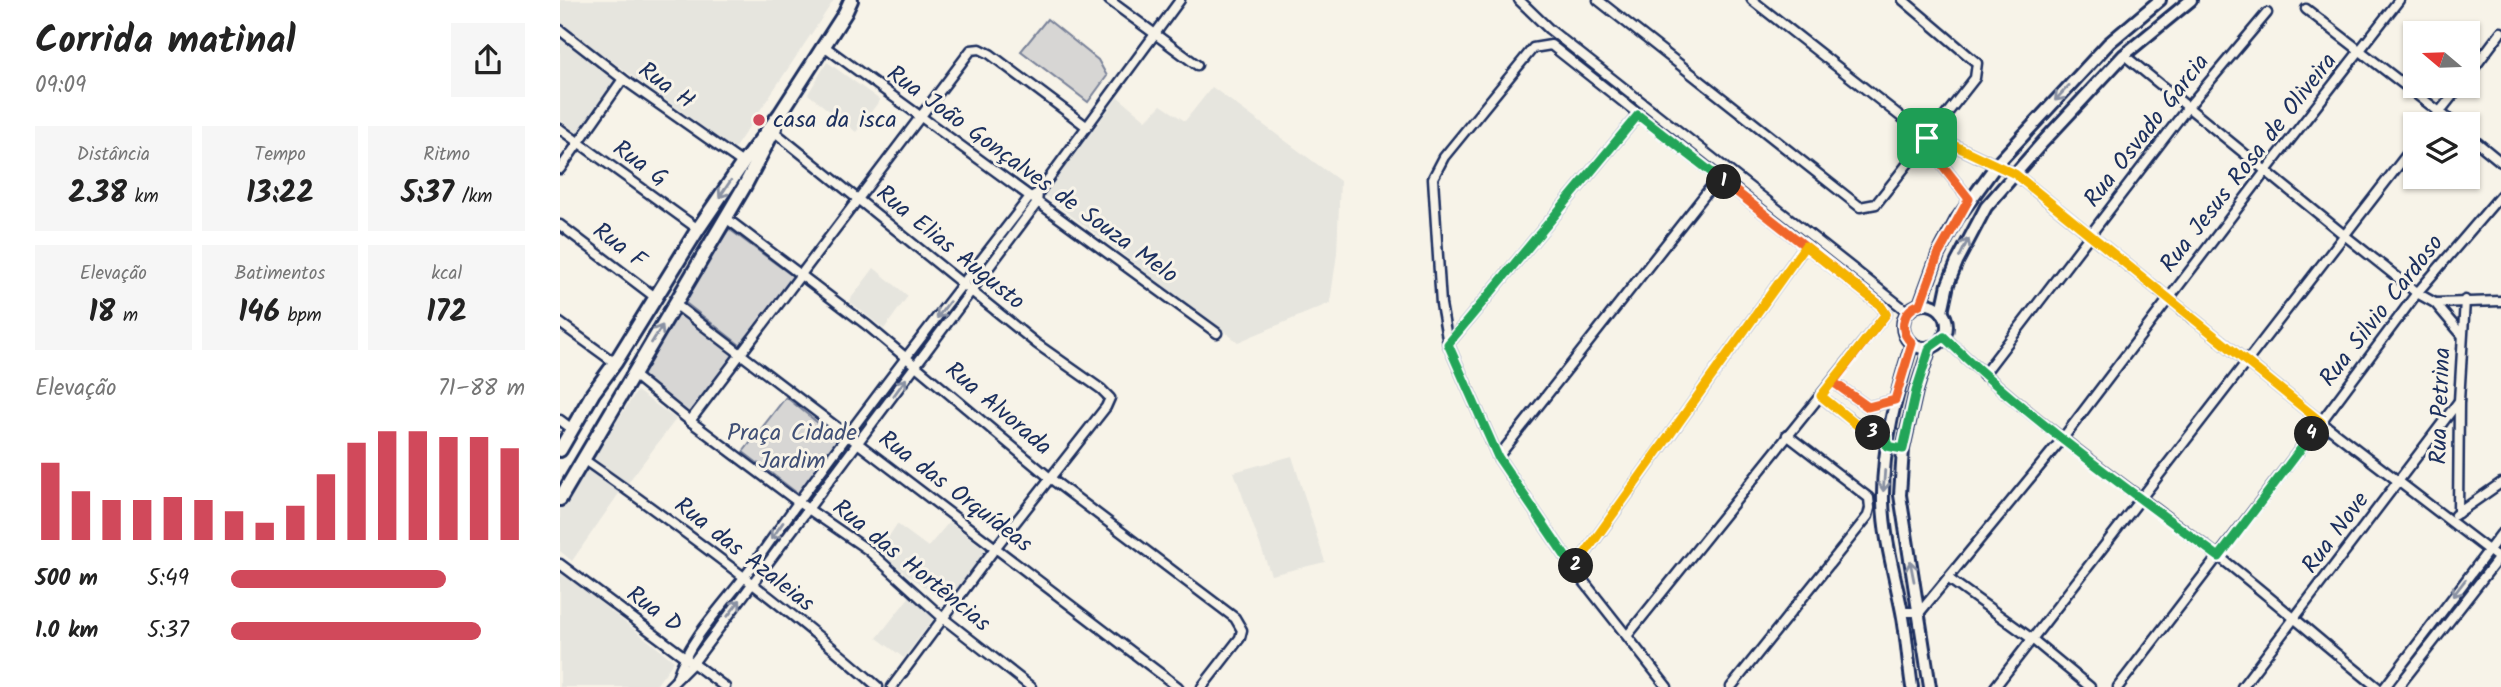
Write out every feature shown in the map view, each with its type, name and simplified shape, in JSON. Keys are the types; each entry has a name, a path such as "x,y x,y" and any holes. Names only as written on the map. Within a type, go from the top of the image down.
{"main road":[{"path":"560,450 698,229 748,166 851,0"},
{"path":"560,499 726,218 748,166"},
{"path":"590,399 610,412"}],"street":[{"path":"1109,0 1156,32 1197,65"},
{"path":"677,677 684,656 744,579 798,502 1180,0"},
{"path":"1519,0 1549,29 1908,312"},
{"path":"1598,0 1860,207 1876,204 1975,78 1977,63 1903,0"},
{"path":"1752,0 1928,139 1969,199"},
{"path":"1930,347 1912,343 1904,332 1903,325 1908,312 1920,304 1938,255 1969,199 1997,164 2109,43 2160,0"},
{"path":"1930,687 1900,495 1903,449 1916,391 1930,347 1944,337 1946,324 1942,312 1948,284 1967,240 1986,207 2124,55 2191,0"},
{"name":"Rua Jesus Rosa de Oliveira","path":"1920,612 2063,438 2399,0"},
{"path":"2306,9 2440,112 2451,98"},
{"name":"Rua Osvado Garcia","path":"1983,375 2189,107 2267,13"},
{"name":"Rua H","path":"560,30 623,79 748,166"},
{"path":"2480,60 2501,32"},
{"name":"Rua João Gonçalves de Souza Melo","path":"824,46 919,116 1034,195 1037,204 1217,333"},
{"path":"1627,636 1886,314 1880,305 1551,46 1534,48 1444,157 1433,178 1441,304 1448,344 1498,457 1574,569 1667,687"},
{"path":"690,421 919,116 964,57 974,48 990,54 1086,126"},
{"path":"2124,55 2265,172 2417,293 2435,303 2462,335"},
{"path":"560,169 623,79"},
{"path":"1448,344 1638,115"},
{"name":"Rua G","path":"560,129 698,229"},
{"name":"Rua Elias Augusto","path":"771,130 1037,344 1110,397 1106,407 1050,478"},
{"path":"1928,139 1997,164 2015,174 2321,422 2500,557 2398,687"},
{"path":"2480,145 2501,162"},
{"path":"1995,687 2403,159"},
{"path":"1498,457 1718,178"},
{"name":"Rua Silvio Cardoso","path":"2118,687 2417,293 2501,195"},
{"path":"669,687 693,663 1037,204"},
{"name":"Rua Alvorada","path":"726,218 916,365 1050,478 1235,618 1242,630 1235,644 1202,687"},
{"name":"Rua F","path":"560,225 655,297"},
{"path":"1574,569 1805,246"},
{"name":"Rua Petrina","path":"2458,513 2459,401 2465,300"},
{"path":"2435,303 2501,301"},
{"name":"Rua das Orquídeas","path":"675,304 1178,687"},
{"path":"1920,304 1932,305 1942,312"},
{"path":"560,323 615,363"},
{"path":"1944,337 1983,375 2139,498 2219,557 2377,687"},
{"path":"1912,343 1895,400 1887,442 1883,504 1912,687"},
{"name":"Rua das Hortências","path":"632,374 798,502 868,550 943,618 1031,687"},
{"path":"1833,382 1868,407 1895,400"},
{"path":"1821,396 1858,426 1903,449"},
{"name":"Rua Nove","path":"2242,687 2459,401"},
{"path":"560,420 572,429"},
{"path":"1731,687 1868,516 1870,508 1868,498 1787,435"},
{"name":"Rua das Azaleias","path":"583,459 752,585 878,687"},
{"path":"892,687 1050,478"},
{"path":"2449,519 2501,483"},
{"path":"2385,687 2501,534"},
{"name":"Rua D","path":"560,564 725,687"},
{"path":"1949,579 2032,639 2090,687"},
{"path":"1902,612 1920,612"}],"shaded area":[{"path":"560,0 834,0 734,149 560,24"},
{"path":"560,37 616,79 579,134 560,120"},
{"path":"827,62 880,100 856,132 808,94"},
{"path":"1212,87 1340,181 1337,253 1330,303 1238,342 1044,195 1118,97 1146,120 1161,105 1185,121"},
{"path":"874,268 908,296 884,329 849,301"},
{"path":"637,391 676,419 627,484 593,457"},
{"path":"1292,456 1325,562 1271,575 1234,472"},
{"path":"583,464 620,492 572,561 560,551 560,501"},
{"path":"949,522 986,550 946,603 878,553 897,524 928,547"},
{"path":"560,571 674,661 655,687 560,687"},
{"path":"910,596 934,618 904,658 877,638"}],"green space":[{"path":"1047,19 1098,60 1107,76 1088,102 1021,51"},
{"path":"729,229 794,277 740,345 683,301"},
{"path":"677,312 735,353 688,414 638,373"},
{"name":"Praça Cidade Jardim","path":"786,397 840,441 801,496 743,452"}],"place":[{"name":"casa da isca","path":"759,120"}],"route":[{"path":"1927,138 1925,143 1969,199 1938,255 1920,304 1913,307 1904,318 1904,332 1912,343 1895,400 1868,407 1833,382 1886,314 1880,305 1745,199 1638,115 1448,344 1498,457 1574,569 1805,246 1880,305 1886,314 1821,396 1858,426 1887,438 1887,446 1903,449 1916,391 1930,347 1944,337 1983,375 2139,498 2219,557 2321,422 2015,174 1930,134 1927,138"}]}
